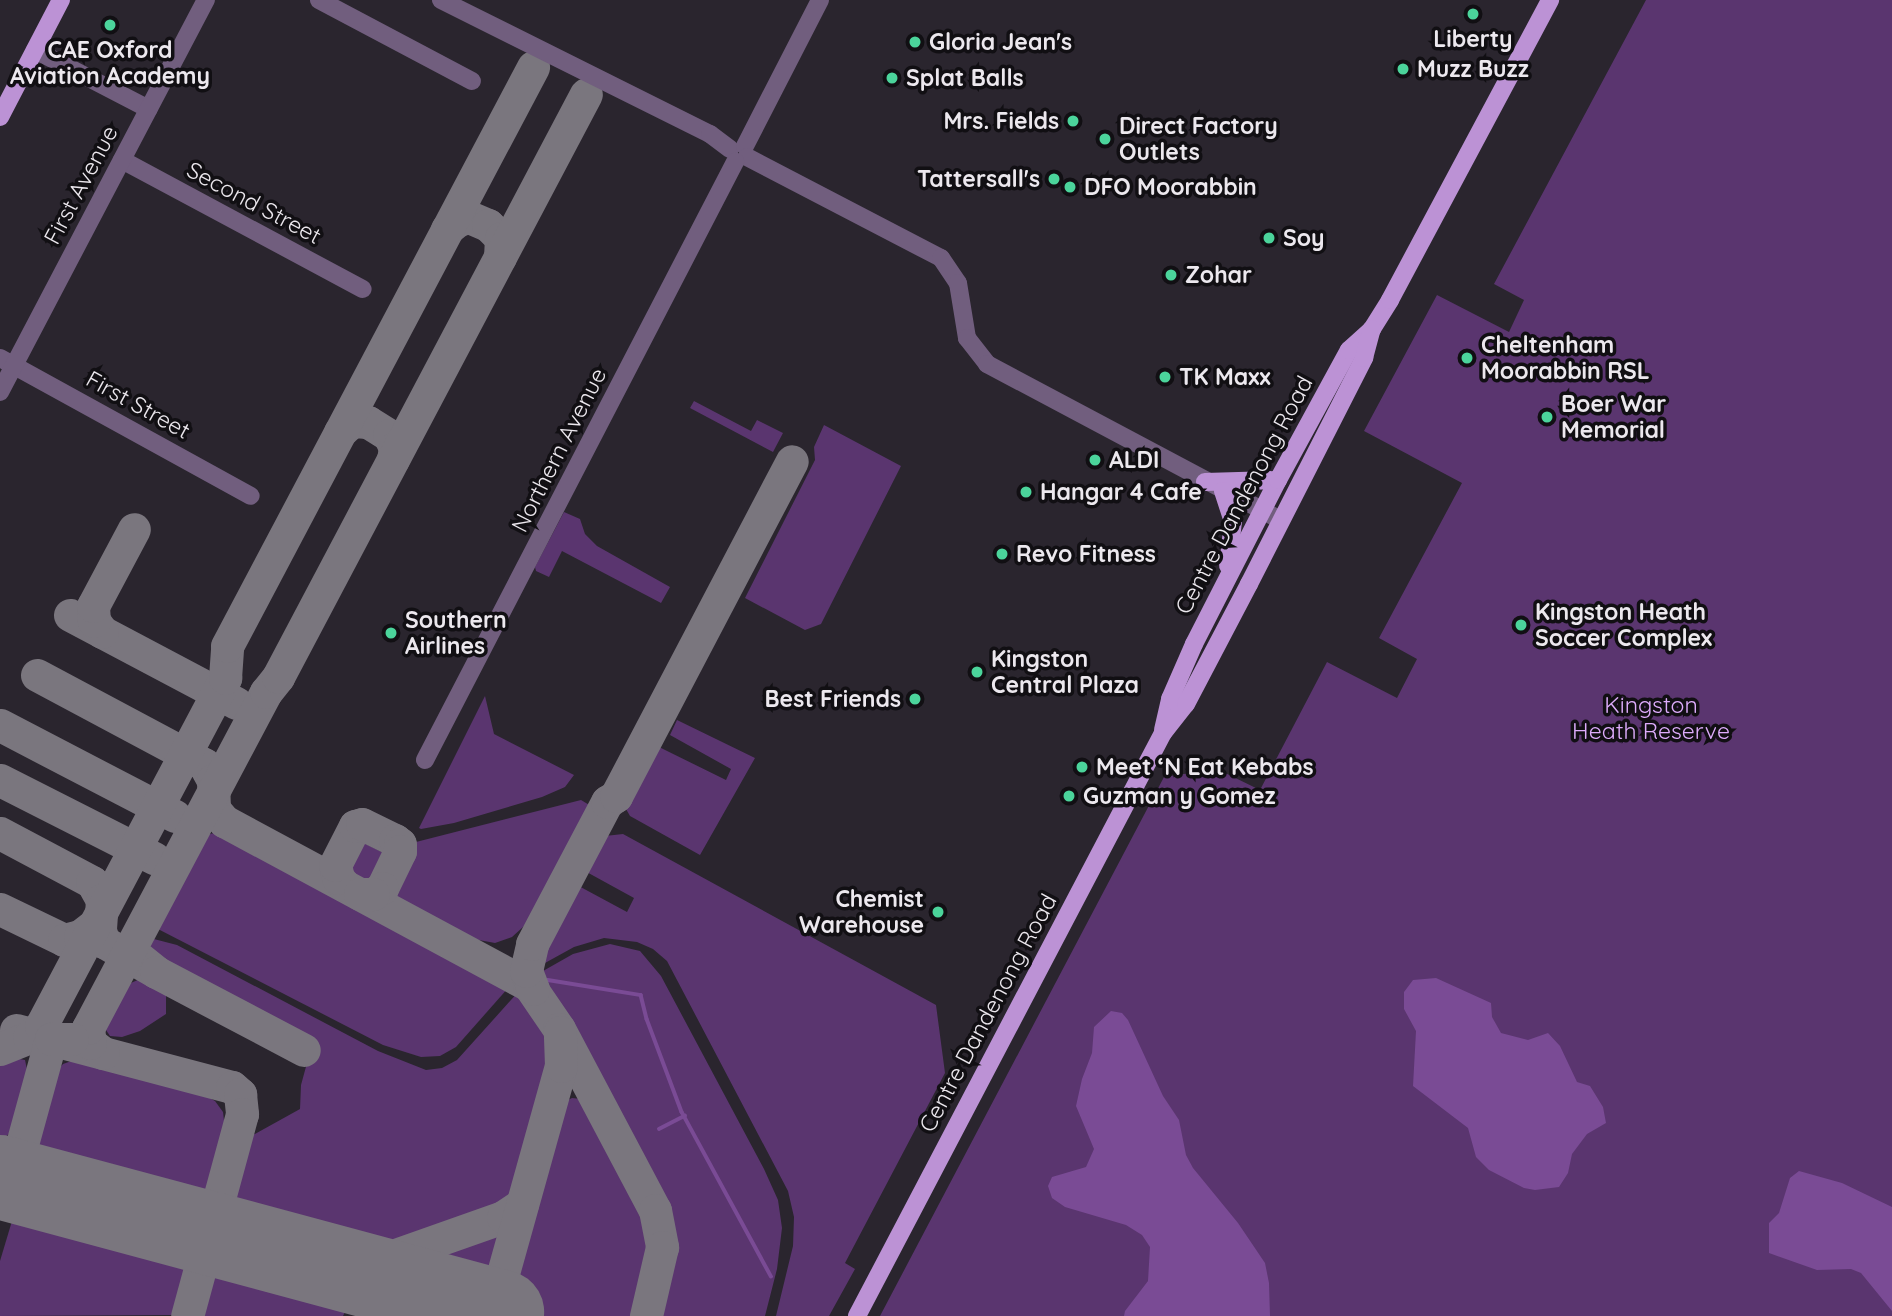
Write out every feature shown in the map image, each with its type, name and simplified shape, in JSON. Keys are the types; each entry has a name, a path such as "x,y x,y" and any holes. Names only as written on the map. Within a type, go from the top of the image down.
{"main road":[{"path":"0,117 61,0"},
{"name":"Centre Dandenong Road","path":"857,1316 1163,733 1186,704 1364,358 1372,329 1550,0"},
{"name":"Centre Dandenong Road","path":"1163,733 1170,699 1226,580 1349,350 1372,329"},
{"path":"1205,482 1278,480"},
{"path":"1223,491 1233,521 1226,580"}],"street":[{"name":"First Avenue","path":"0,391 7,362 122,160 206,0"},
{"path":"318,0 472,81"},
{"path":"441,0 710,134 739,154 936,254 950,267 958,283 967,338 982,360 1280,520"},
{"name":"Northern Avenue","path":"425,760 820,0"},
{"path":"35,50 149,109"},
{"name":"Second Street","path":"122,160 363,289"},
{"name":"First Street","path":"7,362 251,496"}],"green space":[{"name":"Kingston Heath Reserve","path":"1646,0 1892,0 1892,1316 880,1316 1164,777 1217,769 1260,790 1327,662 1397,698 1417,659 1379,638 1462,483 1364,431 1437,295 1509,332 1524,300 1494,284"},
{"path":"694,401 751,431 757,420 783,433 773,452 690,408"},
{"path":"824,425 901,466 821,624 805,630 745,598 815,460 814,447"},
{"path":"564,512 580,519 585,534 597,546 670,587 661,603 562,551 549,577 536,571 535,567"},
{"path":"485,696 494,734 574,775 565,787 542,797 454,823 421,829 419,828"},
{"path":"677,720 755,758 700,855 630,816 626,809 657,746 726,780 731,769 670,735"},
{"path":"581,800 591,806 533,918 512,937 495,943 468,938 401,904 392,893 416,842"},
{"path":"217,832 248,845 509,982 509,987 456,1047 440,1056 421,1057 383,1045 158,929 202,840"},
{"path":"623,834 936,1005 945,1073 845,1263 855,1269 829,1316 776,1316 793,1246 794,1217 788,1191 667,961 653,949 637,942 604,938 574,947 545,963 538,962 547,936 575,884 627,912 634,898 583,870 605,836"},
{"path":"358,840 388,855 377,877 365,883 354,879 347,865"},
{"path":"150,938 177,945 378,1051 426,1070 442,1068 457,1060 520,990 546,1028 550,1064 513,1193 490,1212 364,1255 223,1218 246,1143 253,1135 300,1109 301,1085 313,1041 159,960 151,948"},
{"path":"610,944 640,951 661,976 778,1200 782,1228 777,1269 765,1316 655,1316 671,1246 665,1209 541,976 543,971 573,954"},
{"path":"140,979 159,986 166,993 166,1014 140,1031 122,1037 110,1036 104,1027 112,1003 124,986"},
{"path":"8,1057 25,1060 29,1079 14,1129 0,1142 0,1060"},
{"path":"77,1059 197,1091 215,1101 223,1112 225,1129 211,1181 204,1193 188,1199 45,1159 37,1146 36,1136 54,1074 63,1064"},
{"path":"572,1098 581,1099 590,1106 642,1199 651,1224 652,1256 637,1316 502,1316 554,1120 562,1103"},
{"path":"15,1211 171,1249 185,1269 186,1276 175,1315 0,1316 0,1261"},
{"path":"494,1230 502,1237 497,1254 489,1267 473,1276 450,1278 402,1266 402,1262"},
{"path":"214,1253 355,1291 343,1316 197,1316"},
{"path":"373,1296 448,1316 362,1316"}],"shaded area":[{"path":"1436,978 1491,1003 1492,1017 1501,1033 1528,1040 1548,1033 1560,1046 1577,1082 1590,1086 1603,1107 1606,1123 1587,1134 1572,1154 1568,1173 1559,1187 1535,1190 1524,1188 1489,1170 1476,1157 1468,1128 1413,1086 1416,1031 1404,1009 1404,992 1413,980"},
{"path":"1111,1011 1122,1013 1128,1020 1163,1096 1179,1120 1186,1155 1193,1168 1238,1223 1265,1263 1269,1283 1270,1316 1124,1316 1148,1281 1150,1247 1142,1235 1126,1225 1065,1207 1052,1198 1048,1186 1052,1177 1086,1167 1094,1149 1076,1106 1092,1053 1094,1027"},
{"path":"1799,1171 1842,1183 1892,1207 1892,1311 1861,1273 1851,1269 1817,1270 1769,1253 1769,1223 1779,1213 1790,1178"}],"waterway":[{"path":"548,980 641,995 647,1019 682,1112 771,1276"},
{"path":"659,1129 685,1116"}],"taxiway":[{"path":"0,1049 29,1037 41,1026 225,678 227,646 533,67"},
{"path":"103,1053 90,1043 88,1028 266,692 278,677 586,94"},
{"path":"447,229 458,220 469,217 488,225 501,238 500,257"},
{"path":"340,432 352,421 368,422 389,435 395,448 393,459"},
{"path":"533,989 526,971 532,944 607,802 616,796 792,461"},
{"path":"102,632 94,621 93,606 134,529"},
{"path":"70,615 236,703"},
{"path":"37,675 204,764 213,780 214,809 224,821 529,985 559,1029 655,1210 662,1247 646,1316"},
{"path":"0,725 175,816"},
{"path":"0,780 154,858"},
{"path":"344,885 338,878 335,865 355,826 362,824 395,840 400,844 400,851 382,888 373,894 360,894"},
{"path":"0,833 92,882 102,900 100,931 104,942 156,972"},
{"path":"0,909 64,940 80,936 94,925"},
{"path":"139,958 156,972 304,1050"},
{"path":"16,1030 232,1087 240,1094 242,1114 187,1316"},
{"path":"493,1309 561,1066 560,1032"},
{"path":"0,1179 16,1166 51,1039 72,1039"},
{"path":"341,1268 367,1265 503,1217 522,1204"},
{"path":"409,1286 473,1301 489,1295 502,1278"}],"runway":[{"path":"0,1177 502,1312"}],"place":[{"name":"Liberty","path":"1473,14"},
{"name":"CAE Oxford Aviation Academy","path":"110,25"},
{"name":"Gloria Jean's","path":"915,42"},
{"name":"Muzz Buzz","path":"1403,69"},
{"name":"Splat Balls","path":"892,78"},
{"name":"Mrs. Fields","path":"1073,121"},
{"name":"Direct Factory Outlets","path":"1105,139"},
{"name":"Tattersall's","path":"1054,179"},
{"name":"DFO Moorabbin","path":"1070,187"},
{"name":"Soy","path":"1269,238"},
{"name":"Zohar","path":"1171,275"},
{"name":"Cheltenham Moorabbin RSL","path":"1467,358"},
{"name":"TK Maxx","path":"1165,377"},
{"name":"Boer War Memorial","path":"1547,417"},
{"name":"ALDI","path":"1095,460"},
{"name":"Hangar 4 Cafe","path":"1026,492"},
{"name":"Revo Fitness","path":"1002,554"},
{"name":"Kingston Heath Soccer Complex","path":"1521,625"},
{"name":"Southern Airlines","path":"391,633"},
{"name":"Kingston Central Plaza","path":"977,672"},
{"name":"Best Friends","path":"915,699"},
{"name":"Meet ‘N Eat Kebabs","path":"1082,767"},
{"name":"Guzman y Gomez","path":"1069,796"},
{"name":"Chemist Warehouse","path":"938,912"}]}
